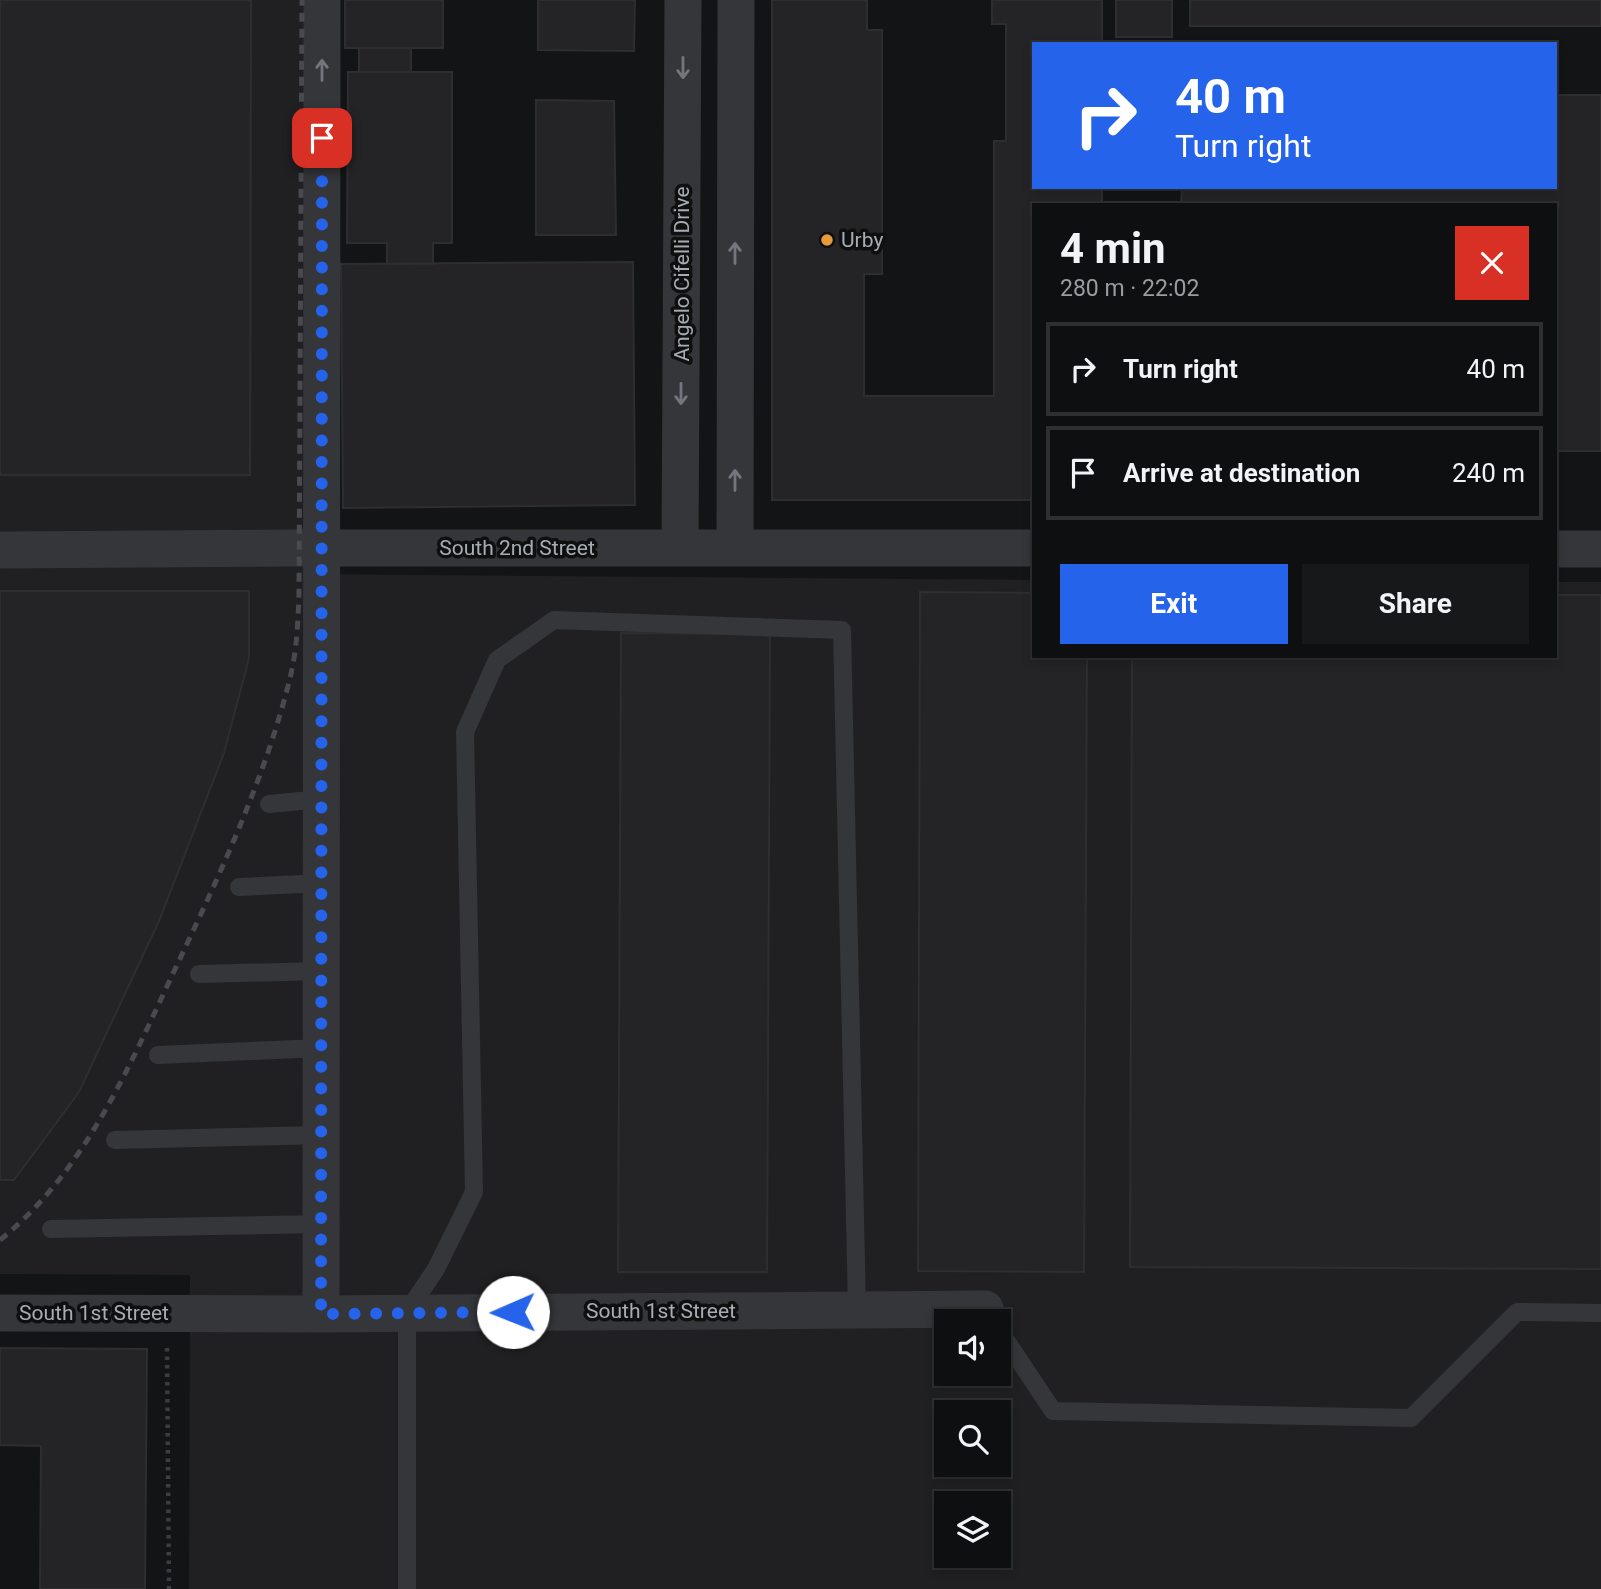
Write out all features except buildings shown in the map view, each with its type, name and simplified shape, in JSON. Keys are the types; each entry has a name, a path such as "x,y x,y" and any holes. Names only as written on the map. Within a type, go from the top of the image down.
{"street":[{"path":"321,1314 322,0"},
{"name":"Angelo Cifelli Drive","path":"680,548 683,0"},
{"path":"734,548 736,0"},
{"name":"South 2nd Street","path":"0,550 1032,548"},
{"path":"1557,549 1601,549"},
{"name":"South 1st Street","path":"0,1312 321,1314 857,1309 934,1315"}],"lane":[{"path":"407,1589 407,1312 436,1269 474,1192 465,732 497,660 554,620 842,630 857,1309"},
{"path":"269,804 321,799"},
{"path":"239,887 321,883"},
{"path":"199,974 321,971"},
{"path":"158,1055 321,1048"},
{"path":"115,1140 321,1135"},
{"path":"51,1229 321,1224"},
{"path":"1011,1347 1053,1411 1411,1418 1517,1312 1601,1313"}],"path":[{"path":"167,1313 169,1589"}],"shaded area":[{"path":"0,0 313,0 312,574 1032,580 1032,658 1557,658 1557,582 1601,582 1601,1589 189,1589 190,1275 0,1274"}],"railway":[{"path":"0,1240 31,1212 58,1181 82,1148 124,1076 241,824 268,751 290,678 296,646 299,594 302,0"}],"place":[{"name":"Urby","path":"827,240"}],"route":[{"path":"322,138 321,1314 513,1312"}]}
